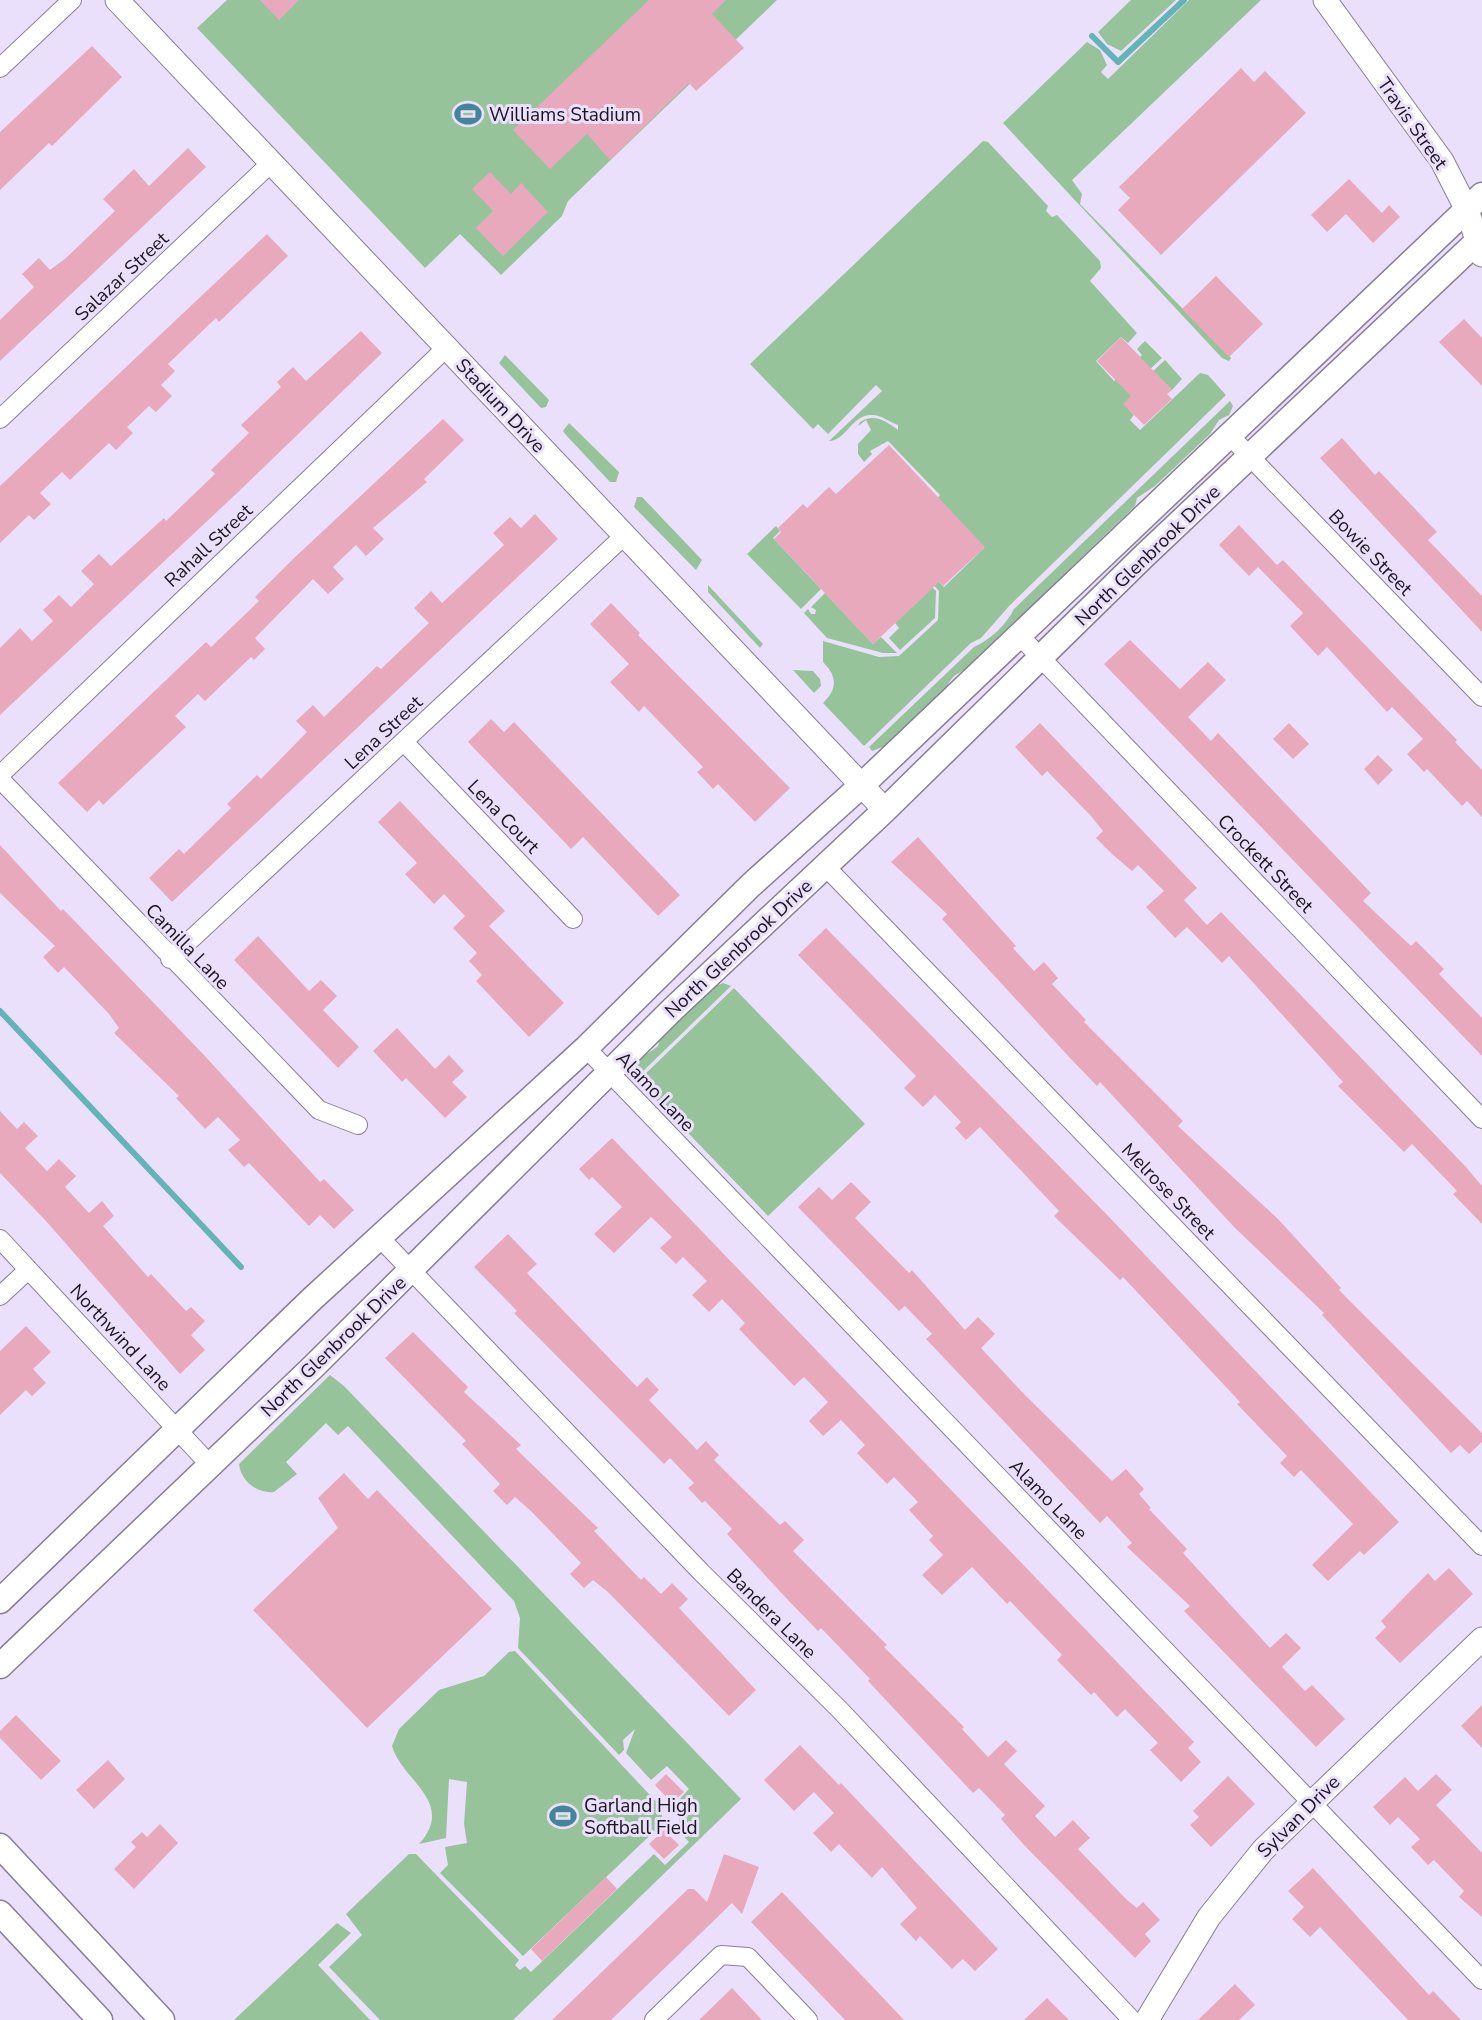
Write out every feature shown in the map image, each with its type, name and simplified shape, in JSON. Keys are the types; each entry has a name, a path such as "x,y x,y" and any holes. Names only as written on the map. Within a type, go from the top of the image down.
{"main road":[{"name":"North Glenbrook Drive","path":"0,1601 312,1299 586,1048 751,885 862,785 1474,202"},
{"name":"North Glenbrook Drive","path":"0,1666 411,1269 608,1072 885,810 1040,657 1480,245"},
{"path":"0,1846 162,2020"},
{"path":"0,1913 100,2020"}],"street":[{"path":"0,68 72,0"},
{"name":"Stadium Drive","path":"117,0 885,810"},
{"name":"Travis Street","path":"1325,0 1474,202 1480,245"},
{"name":"Salazar Street","path":"0,419 271,163"},
{"name":"Rahall Street","path":"0,777 446,348"},
{"name":"Bowie Street","path":"1230,436 1482,698"},
{"name":"Lena Street","path":"170,959 624,536"},
{"name":"Crockett Street","path":"1019,635 1482,1119"},
{"name":"Lena Court","path":"404,742 573,919"},
{"name":"Camilla Lane","path":"0,777 170,959 319,1110 358,1125"},
{"name":"Melrose Street","path":"825,866 1482,1546"},
{"name":"Alamo Lane","path":"586,1048 1482,1980"},
{"name":"Bandera Lane","path":"381,1238 701,1572 840,1710 1132,2020"},
{"name":"Northwind Lane","path":"0,1239 210,1465"},
{"path":"0,1296 28,1270"},
{"name":"Sylvan Drive","path":"1147,2020 1209,1917 1263,1850 1482,1639"},
{"path":"654,2020 722,1955 748,1957 808,2020"}],"green space":[{"name":"Williams Stadium","path":"227,0 777,0 568,201 562,216 501,275 460,234 425,268 197,28"},
{"path":"1131,0 1176,0 1121,51 1107,44 1098,32"},
{"path":"1189,0 1261,0 1072,180 1082,194 1080,204 1231,358 1229,361 1222,358 1003,123 1087,42 1100,50 1107,65 1101,72 1108,79"},
{"path":"983,141 988,142 1048,206 1046,211 1052,217 1057,215 1100,261 1101,268 1090,281 1137,333 1128,343 1121,337 1096,361 1114,381 1132,364 1148,380 1124,404 1134,415 1130,420 1140,430 1200,373 1208,375 1226,395 1010,605 981,638 971,643 864,746 823,703 831,693 834,682 831,672 823,662 823,641 879,657 899,656 938,620 939,591 927,578 931,574 944,587 984,548 937,499 940,495 888,441 870,451 872,454 864,462 858,454 858,444 871,430 866,420 858,426 860,422 865,419 875,418 898,430 898,425 879,416 865,416 840,437 829,441 882,391 876,385 828,434 818,424 813,429 750,364"},
{"path":"1145,341 1162,358 1147,372 1136,361 1142,355 1137,349"},
{"path":"505,355 549,400 546,407 541,408 499,363"},
{"path":"1165,360 1182,379 1172,390 1153,371"},
{"path":"1230,401 1233,406 1229,415 1219,420 1210,434 1155,486 1137,498 1135,506 964,670 953,677 946,688 885,746 872,751 869,747 974,647 997,631 1014,609"},
{"path":"569,423 619,472 616,482 610,482 566,435 563,431"},
{"path":"637,497 642,497 702,560 696,570 634,507"},
{"path":"776,526 780,531 773,538 821,589 801,609 747,554"},
{"path":"925,580 936,591 935,618 900,650 889,638 899,628 895,623 927,593 920,585"},
{"path":"708,585 763,644 760,648 708,592"},
{"path":"825,593 873,644 881,637 897,653 883,653 827,638 804,613 808,609 811,614 815,614 816,610 811,607"},
{"path":"793,670 813,671 820,679 821,686 814,693"},
{"path":"723,983 731,986 637,1077 637,1065 642,1057 658,1046 660,1039 714,987"},
{"path":"734,988 865,1124 768,1216 638,1081"},
{"path":"330,1375 344,1386 741,1799 513,2020 380,2020 329,1967 362,1935 346,1914 409,1854 416,1854 519,1960 515,1965 520,1970 525,1966 531,1972 654,1854 665,1865 689,1842 679,1831 679,1800 689,1789 667,1766 651,1780 626,1753 635,1729 623,1740 624,1750 619,1755 518,1648 520,1618 514,1601 348,1426 338,1435 326,1423 286,1462 297,1474 274,1492 256,1489 246,1481 239,1464"},
{"name":"Garland High Softball Field","path":"515,1651 662,1808 662,1824 523,1956 440,1873 448,1865 445,1847 467,1843 464,1824 467,1782 449,1779 446,1838 419,1844 429,1829 432,1816 430,1803 397,1758 392,1746 399,1729 439,1690 484,1676 509,1652"},
{"path":"337,1923 351,1933 318,1965 370,2020 234,2020"}],"building":[{"path":"260,0 299,0 279,20"},
{"path":"649,0 726,0 712,14 744,48 696,91 689,83 610,160 587,134 550,169 513,130"},
{"path":"92,46 122,77 52,146 49,143 0,190 0,132"},
{"path":"1241,68 1254,82 1265,71 1306,113 1161,255 1118,210 1130,198 1119,187"},
{"path":"188,148 206,167 0,361 0,320 34,287 22,274 39,258 50,270 66,258 115,211 103,199 134,169 149,186"},
{"path":"490,172 511,194 521,183 548,212 503,256 476,228 493,211 472,189"},
{"path":"1349,179 1382,213 1389,205 1400,217 1373,243 1346,214 1327,232 1311,215"},
{"path":"267,234 288,256 219,322 216,318 168,364 175,371 161,385 172,396 156,412 149,406 127,427 133,433 116,450 109,443 70,480 62,472 40,493 51,504 34,520 29,515 0,543 0,486"},
{"path":"1216,276 1263,324 1229,357 1182,309"},
{"path":"1464,319 1482,338 1482,386 1439,342"},
{"path":"361,331 382,353 0,715 0,648 20,628 32,641 53,621 43,610 59,595 71,607 94,584 81,571 99,554 111,566 164,518 166,521 215,474 211,470 249,433 241,425 281,387 277,382 293,367 306,381"},
{"path":"1121,337 1172,390 1167,394 1172,399 1144,425 1123,404 1131,396 1097,361"},
{"path":"443,419 464,440 424,479 427,482 373,528 384,539 366,556 356,545 333,567 344,579 328,594 313,579 255,638 265,649 254,660 251,657 205,701 198,694 175,716 186,727 103,805 99,800 87,812 58,783 206,642 211,647 259,601 255,597 293,559"},
{"path":"1342,438 1375,475 1379,471 1437,532 1428,540 1482,596 1482,632 1320,458"},
{"path":"889,445 985,547 943,586 939,582 873,644 774,539 781,532 778,528 803,504 807,508 829,487 836,494"},
{"path":"535,514 558,539 172,902 149,878 179,849 184,854 231,808 227,804 257,775 261,779 307,732 296,721 313,705 324,717 377,666 381,669 429,623 414,608 431,591 442,603 504,545 493,533 510,517 521,528"},
{"path":"1239,525 1277,565 1283,560 1457,740 1455,742 1482,770 1482,817 1467,801 1462,806 1427,769 1424,772 1407,754 1423,739 1392,707 1387,712 1327,647 1318,656 1290,626 1303,613 1258,567 1249,576 1219,545"},
{"path":"611,603 640,633 638,635 790,788 755,822 718,784 713,789 697,772 703,767 644,706 639,712 610,682 629,664 590,624"},
{"path":"1130,640 1180,689 1208,662 1226,680 1188,717 1211,741 1218,733 1371,893 1363,901 1411,946 1416,941 1444,969 1439,974 1482,1018 1482,1056 1104,664"},
{"path":"491,719 504,732 514,722 680,895 658,916 583,837 571,849 468,742"},
{"path":"1040,723 1197,888 1184,900 1207,925 1221,912 1466,1167 1482,1186 1482,1224 1453,1194 1457,1191 1412,1144 1404,1152 1338,1086 1343,1082 1229,956 1222,963 1187,927 1175,938 1146,907 1164,891 1138,865 1132,871 1112,854 1096,838 1103,831 1091,816 1047,771 1042,776 1015,747"},
{"path":"1289,723 1309,744 1293,759 1273,739"},
{"path":"1378,755 1393,770 1378,785 1364,769"},
{"path":"400,801 505,911 489,926 564,1003 529,1037 476,981 482,975 469,961 477,953 453,928 465,916 444,894 434,904 405,874 417,863 378,822"},
{"path":"918,837 1016,946 1013,948 1034,971 1044,962 1058,978 1052,984 1086,1020 1084,1022 1183,1121 1178,1126 1279,1220 1341,1288 1339,1290 1482,1433 1482,1442 1469,1454 1460,1445 1451,1453 1322,1315 1324,1313 1235,1228 1100,1082 1097,1086 1070,1058 942,919 947,914 891,862"},
{"path":"0,845 61,911 63,909 204,1055 320,1182 324,1179 354,1210 334,1229 320,1215 309,1226 249,1163 244,1167 228,1150 240,1140 218,1117 205,1129 176,1098 179,1096 114,1033 119,1028 109,1014 64,967 58,973 43,957 55,946 0,893"},
{"path":"826,928 1111,1219 1399,1522 1364,1555 1360,1551 1328,1581 1312,1565 1353,1524 1301,1470 1294,1477 1280,1463 1287,1456 1237,1404 1240,1402 1123,1277 1120,1280 1054,1216 1059,1211 980,1127 966,1140 955,1128 961,1122 935,1095 923,1107 904,1088 916,1076 798,955"},
{"path":"258,936 309,991 321,980 337,996 323,1010 359,1047 338,1068 234,960"},
{"path":"397,1028 435,1069 449,1055 464,1071 452,1082 467,1097 445,1118 406,1078 402,1082 373,1051"},
{"path":"0,1111 17,1129 24,1122 38,1136 25,1148 47,1171 59,1159 76,1176 65,1187 89,1213 102,1201 114,1216 103,1226 148,1277 151,1274 186,1311 191,1307 205,1321 191,1335 205,1350 180,1374 46,1221 0,1173"},
{"path":"612,1138 1194,1742 1188,1748 1201,1762 1181,1782 1150,1750 1158,1743 1125,1709 1117,1717 1094,1692 1091,1695 1057,1660 1062,1655 1010,1601 1007,1604 972,1567 942,1595 922,1575 943,1555 929,1540 933,1536 909,1510 918,1502 894,1477 887,1484 857,1453 865,1445 841,1420 823,1436 809,1421 828,1402 804,1377 794,1386 739,1329 745,1323 722,1299 709,1312 692,1295 707,1281 683,1257 676,1264 660,1248 672,1237 651,1217 614,1253 594,1234 622,1207 592,1177 589,1180 579,1169"},
{"path":"851,1182 871,1202 855,1218 909,1273 912,1270 965,1330 978,1317 995,1334 981,1348 1022,1392 1112,1481 1126,1469 1144,1489 1139,1494 1151,1508 1149,1509 1187,1549 1183,1553 1270,1648 1286,1633 1301,1648 1282,1667 1305,1691 1312,1685 1345,1719 1316,1747 1184,1611 1190,1606 1127,1547 1132,1543 1107,1516 1100,1523 926,1339 932,1334 905,1306 899,1311 798,1207 819,1187 832,1200"},
{"path":"508,1234 537,1264 527,1273 637,1387 647,1377 659,1390 649,1400 697,1450 706,1441 719,1455 714,1460 780,1525 785,1521 804,1540 793,1551 887,1645 884,1647 964,1727 962,1729 988,1757 1006,1740 1017,1751 1004,1764 1045,1806 1035,1816 1055,1837 1073,1820 1090,1838 1078,1849 1127,1900 1137,1908 1143,1902 1160,1920 1145,1934 1151,1941 1135,1958 1024,1845 1001,1819 1005,1815 979,1788 973,1793 868,1681 870,1679 821,1628 818,1631 787,1599 727,1534 732,1529 688,1488 694,1483 670,1458 664,1464 514,1313 517,1311 474,1267"},
{"path":"26,1326 51,1352 33,1369 46,1383 32,1396 26,1390 0,1415 0,1351"},
{"path":"413,1332 468,1387 464,1392 521,1445 516,1449 598,1528 594,1531 641,1580 644,1577 661,1594 672,1583 688,1599 679,1608 756,1690 729,1716 609,1593 593,1580 584,1588 570,1574 581,1563 531,1511 515,1497 507,1505 493,1491 500,1484 462,1444 466,1441 385,1358"},
{"path":"344,1473 368,1499 377,1490 492,1609 367,1728 253,1610 338,1528 318,1498"},
{"path":"1449,1568 1473,1594 1400,1663 1375,1638 1386,1627 1381,1621 1428,1573 1435,1581"},
{"path":"1482,1705 1482,1748 1461,1726"},
{"path":"16,1715 61,1761 41,1780 0,1738 0,1731"},
{"path":"800,1745 839,1785 841,1783 998,1949 975,1971 963,1959 952,1969 920,1936 916,1941 900,1924 917,1908 882,1867 872,1878 839,1844 831,1852 813,1833 834,1813 814,1792 794,1811 764,1780"},
{"path":"108,1760 125,1779 94,1809 76,1790"},
{"path":"666,1774 684,1792 672,1803 655,1785"},
{"path":"1436,1774 1452,1790 1436,1805 1482,1853 1482,1917 1459,1897 1464,1891 1434,1860 1428,1865 1411,1847 1420,1839 1398,1817 1390,1825 1373,1807 1405,1777 1418,1791"},
{"path":"1228,1776 1255,1804 1211,1847 1190,1825 1199,1817 1193,1811"},
{"path":"160,1824 178,1843 134,1889 114,1869 136,1847 131,1842 142,1832 147,1837"},
{"path":"664,1830 679,1845 664,1859 649,1844"},
{"path":"724,1854 759,1867 742,1914 732,1903 611,2020 552,2020 688,1889 694,1889 707,1902"},
{"path":"1313,1868 1429,1995 1433,1991 1461,2020 1408,2020 1320,1927 1310,1937 1292,1919 1304,1907 1288,1891"},
{"path":"606,1877 617,1889 542,1961 531,1949"},
{"path":"782,1892 904,2020 845,2020 751,1922"},
{"path":"1235,1984 1255,2005 1239,2020 1198,2020"},
{"path":"732,1988 762,2020 699,2020"},
{"path":"1047,1998 1069,2020 1024,2020"}],"waterway":[{"path":"1092,36 1118,62 1184,0"},
{"path":"0,1011 241,1267"}],"place":[{"name":"Williams Stadium","path":"468,114"},
{"name":"Garland High Softball Field","path":"563,1816"}]}
